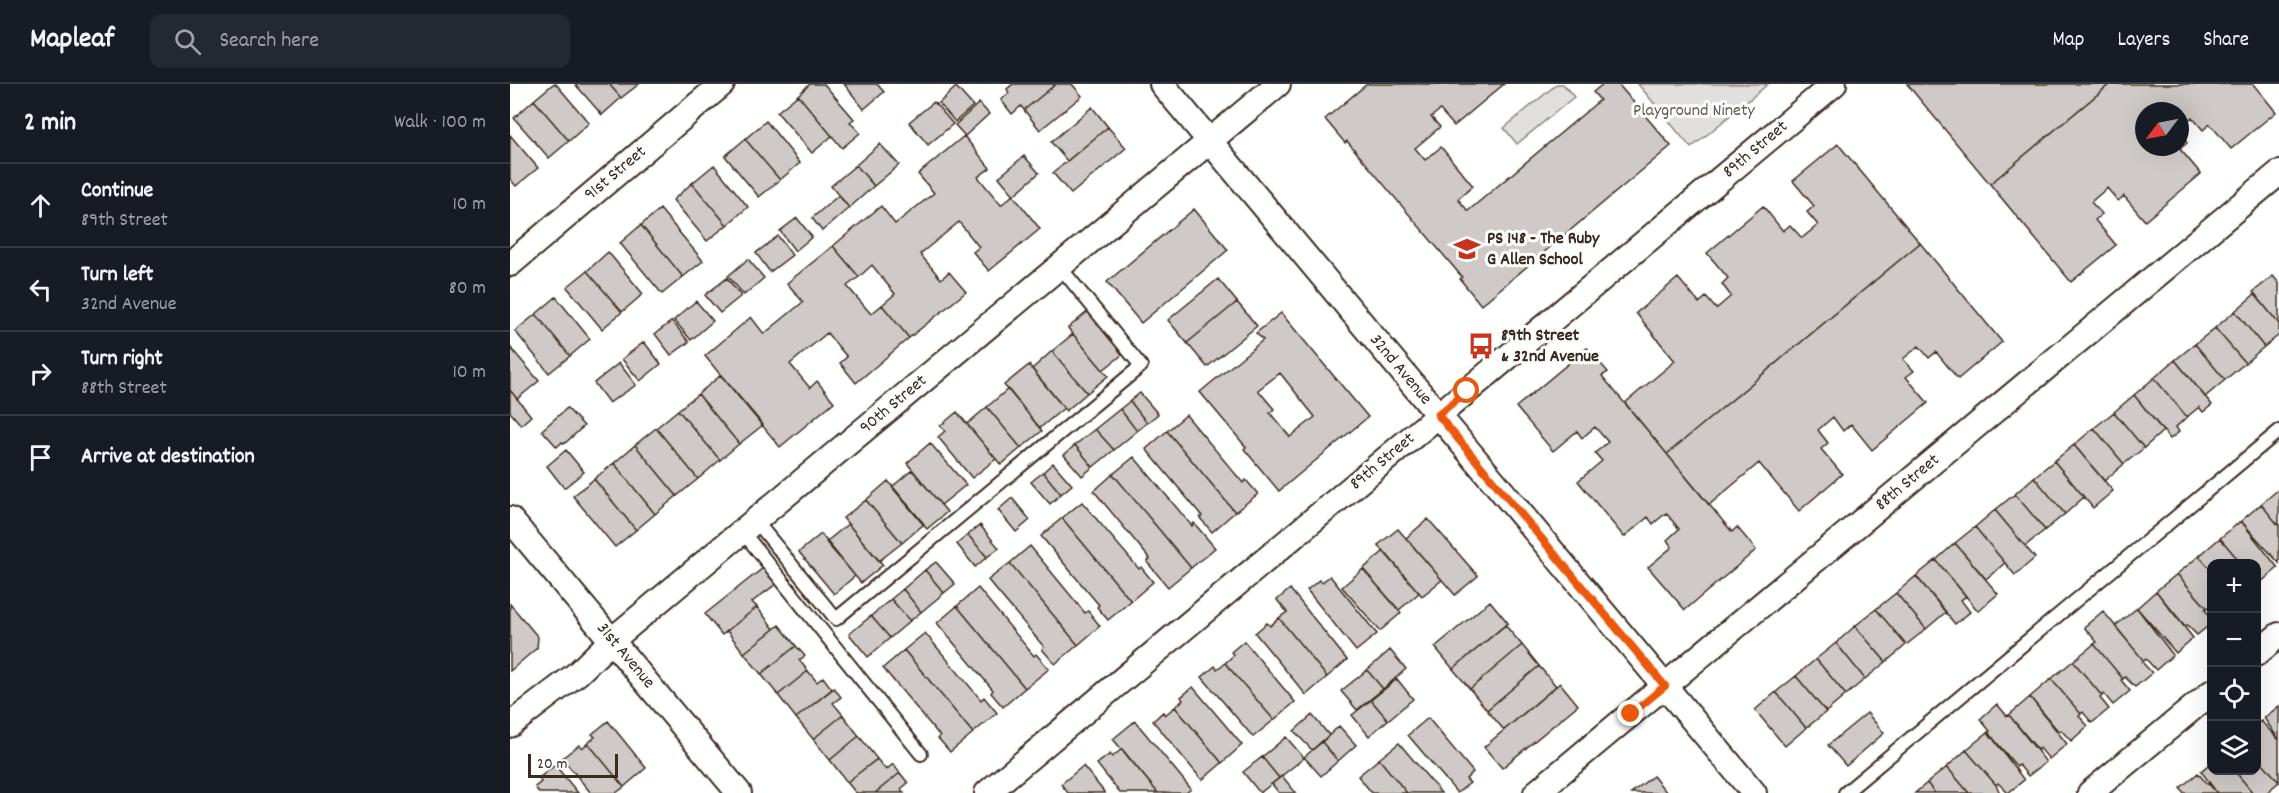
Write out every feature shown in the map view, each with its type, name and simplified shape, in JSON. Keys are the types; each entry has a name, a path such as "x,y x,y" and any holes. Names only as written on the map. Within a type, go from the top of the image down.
{"street":[{"name":"91st Street","path":"510,264 722,84"},
{"name":"32nd Avenue","path":"1161,84 1754,793"},
{"name":"90th Street","path":"510,725 578,673 612,640 1278,84"},
{"name":"89th Street","path":"987,793 1834,84"},
{"name":"88th Street","path":"1536,793 2279,173"},
{"name":"31st Avenue","path":"510,519 739,793"},
{"path":"2261,650 2279,635"},
{"path":"2090,793 2207,695"}],"lane":[{"path":"748,526 836,619 1141,366 1060,267"},
{"path":"1845,793 2279,430"},
{"path":"748,526 921,754"}],"green space":[{"path":"1557,84 1563,84 1574,97 1517,144 1504,128"},
{"name":"Playground Ninety","path":"1638,84 1768,84 1691,148"}],"building":[{"path":"556,84 589,123 569,141 534,100"},
{"path":"575,84 609,84 621,98 602,115"},
{"path":"609,84 639,84 621,98"},
{"path":"810,84 824,84 854,119 850,122 860,133 842,148 798,95"},
{"path":"844,84 877,84 884,92 864,109"},
{"path":"1013,84 1056,84 1024,110 1021,106 1012,114 1001,100 1009,93 1007,89"},
{"path":"1056,84 1072,84 1082,96 1040,130 1024,110"},
{"path":"1367,84 1504,84 1454,126 1440,110 1431,117 1440,127 1415,148 1425,160 1441,147 1473,186 1458,199 1468,211 1600,100 1593,92 1603,84 1618,84 1671,146 1481,305 1460,279 1462,277 1347,141 1345,143 1325,119"},
{"path":"1907,84 2110,84 1990,184"},
{"path":"2110,84 2253,84 2276,112 2231,149 2210,124 2203,130 2192,117 2189,120 2189,102 2135,102 2135,156 2186,156 2201,174 2145,221 2124,196 2118,201 2107,188 2091,202 2102,214 2095,220 2116,245 2071,282 1990,184"},
{"path":"956,87 973,106 955,122 939,103"},
{"path":"798,95 832,136 812,153 777,112"},
{"path":"534,100 569,141 549,158 514,118"},
{"path":"934,102 953,124 928,145 909,122"},
{"path":"979,103 989,114 965,136 955,125"},
{"path":"1092,107 1108,127 1067,161 1051,142"},
{"path":"766,121 800,163 780,180 745,139"},
{"path":"1108,127 1126,148 1071,194 1053,173"},
{"path":"510,135 538,168 516,186 510,179"},
{"path":"964,136 990,168 978,177 1001,205 1013,195 1040,229 989,271 973,252 979,247 959,222 920,254 941,279 949,272 966,292 909,338 882,305 895,294 872,265 859,277 833,246 881,206 895,224 934,193 918,174"},
{"path":"745,139 780,180 759,197 725,156"},
{"path":"880,144 899,165 874,186 856,165"},
{"path":"1838,144 1920,243 1667,454 1625,403 1675,361 1636,313 1678,278 1699,303 1706,297 1716,309 1731,296 1722,284 1728,278 1707,253 1763,206 1783,231 1790,225 1802,238 1818,225 1807,212 1814,206 1793,181"},
{"path":"1024,156 1039,173 1014,195 999,177"},
{"path":"714,165 748,207 727,225 692,183"},
{"path":"856,165 874,186 849,208 831,186"},
{"path":"692,183 727,225 707,241 673,200"},
{"path":"839,195 849,208 822,231 812,218"},
{"path":"660,209 703,261 683,277 641,225"},
{"path":"1194,209 1228,250 1141,323 1107,282"},
{"path":"797,218 812,237 795,251 780,231"},
{"path":"641,225 683,277 662,294 620,243"},
{"path":"778,236 792,255 770,272 756,253"},
{"path":"1920,243 2002,342 1958,379 1936,352 1929,358 1919,346 1903,359 1914,371 1906,377 1928,403 1872,450 1851,424 1843,431 1833,417 1818,430 1828,443 1821,449 1842,474 1799,511 1759,463 1709,505 1667,454"},
{"path":"833,246 859,277 847,286 871,314 882,305 909,338 856,383 840,363 847,357 827,333 790,364 810,388 817,381 834,402 780,447 705,356 751,317 764,334 803,302 787,283"},
{"path":"608,252 643,294 622,312 587,271"},
{"path":"748,259 764,278 744,295 728,276"},
{"path":"587,271 622,312 602,329 567,287"},
{"path":"2273,276 2279,283 2279,324 2253,292"},
{"path":"727,278 741,296 720,313 705,295"},
{"path":"1218,279 1237,302 1187,343 1168,320"},
{"path":"2255,294 2279,324 2279,335 2264,347 2235,311"},
{"path":"556,297 590,339 570,356 536,314"},
{"path":"696,301 713,321 691,340 674,320"},
{"path":"1237,302 1257,326 1207,367 1187,343"},
{"path":"1092,308 1127,351 1103,370 1068,328"},
{"path":"2235,311 2264,347 2245,363 2215,328"},
{"path":"1281,313 1368,417 1279,491 1200,392 1263,340 1256,333","holes":["1280,373 1315,417 1290,437 1270,413 1274,409 1258,390"]},
{"path":"536,314 570,356 549,373 515,331"},
{"path":"672,321 689,342 671,355 655,334"},
{"path":"2215,328 2245,363 2225,380 2195,344"},
{"path":"1073,334 1108,376 1087,393 1052,351"},
{"path":"644,342 661,364 640,381 622,359"},
{"path":"2195,344 2225,380 2205,397 2175,360"},
{"path":"510,347 539,381 517,399 510,390"},
{"path":"1587,348 1608,372 1602,376 1732,532 1737,527 1756,550 1685,610 1648,567 1672,547 1667,540 1679,529 1666,513 1653,524 1648,517 1624,537 1578,481 1602,461 1595,453 1608,442 1595,427 1582,438 1577,431 1553,451 1516,407"},
{"path":"1052,351 1087,393 1066,411 1032,369"},
{"path":"2175,360 2212,405 2203,412 2199,407 2187,417 2154,378"},
{"path":"619,363 636,385 609,403 594,383"},
{"path":"1029,365 1064,408 1040,428 1004,385"},
{"path":"721,375 763,425 739,444 698,394"},
{"path":"2154,378 2187,417 2176,427 2179,432 2170,439 2134,395"},
{"path":"1008,389 1042,431 1021,448 987,407"},
{"path":"510,390 531,416 521,425 510,412"},
{"path":"1140,393 1158,414 1147,423 1130,401"},
{"path":"698,394 739,444 720,460 678,410"},
{"path":"2134,395 2163,431 2144,448 2114,412"},
{"path":"1130,401 1147,423 1137,431 1120,409"},
{"path":"987,407 1021,448 1001,465 967,424"},
{"path":"567,408 584,426 564,444 562,442 557,447 542,430"},
{"path":"1120,409 1137,431 1114,450 1095,429"},
{"path":"678,410 720,460 698,479 656,428"},
{"path":"957,412 996,459 972,478 938,437 945,431 940,426"},
{"path":"2114,412 2144,448 2124,464 2094,428"},
{"path":"1186,415 1243,483 1246,480 1258,494 1235,512 1167,431"},
{"path":"656,428 698,479 677,496 635,445"},
{"path":"2094,428 2124,464 2104,481 2074,445"},
{"path":"1095,429 1114,450 1093,467 1075,445"},
{"path":"1167,431 1235,512 1212,532 1200,518 1202,516 1146,449"},
{"path":"930,443 966,485 941,505 907,463"},
{"path":"635,445 677,496 655,514 614,463"},
{"path":"1075,445 1093,467 1082,476 1064,455"},
{"path":"2074,445 2113,491 2093,508 2054,461"},
{"path":"566,450 584,472 564,488 547,466"},
{"path":"1134,457 1192,526 1194,523 1215,548 1191,568 1113,474"},
{"path":"2054,461 2084,497 2065,514 2034,477"},
{"path":"614,463 655,514 636,530 594,479"},
{"path":"1053,463 1072,485 1061,494 1043,472"},
{"path":"912,470 947,512 927,529 892,487"},
{"path":"1043,472 1061,494 1050,504 1031,482"},
{"path":"1113,474 1191,568 1168,587 1147,562 1150,559 1094,491"},
{"path":"2034,477 2065,514 2045,530 2015,494"},
{"path":"594,479 636,530 615,547 573,496"},
{"path":"888,481 924,524 902,543 866,500"},
{"path":"2279,489 2279,526 2261,504"},
{"path":"2015,494 2045,530 2025,546 1995,510"},
{"path":"1012,498 1030,520 1016,532 998,510"},
{"path":"866,500 902,543 879,561 843,518"},
{"path":"1082,502 1139,569 1141,567 1153,582 1131,601 1062,518"},
{"path":"2261,504 2279,526 2279,563 2241,521"},
{"path":"1995,510 2035,558 2015,575 1975,527"},
{"path":"1062,518 1131,601 1108,620 1097,607 1099,605 1041,536"},
{"path":"1428,519 1478,576 1455,595 1406,538"},
{"path":"2241,521 2278,568 2261,582 2261,559 2238,559 2220,538"},
{"path":"848,524 883,565 861,583 826,542"},
{"path":"980,525 999,548 987,557 968,535"},
{"path":"1975,527 2005,563 1986,579 1955,543"},
{"path":"1398,529 1442,580 1422,596 1378,545"},
{"path":"821,534 855,576 834,594 799,552"},
{"path":"968,535 987,557 975,567 957,544"},
{"path":"2220,538 2238,559 2207,559 2207,565 2199,556"},
{"path":"1955,543 1998,594 1978,611 1936,560"},
{"path":"1030,546 1085,613 1088,611 1100,626 1078,645 1010,563"},
{"path":"1384,551 1419,593 1399,610 1363,569"},
{"path":"2199,556 2207,565 2207,608 2177,574"},
{"path":"1936,560 1966,596 1961,600 1970,612 1955,624 1916,576"},
{"path":"936,562 955,584 944,593 925,570"},
{"path":"1010,563 1078,645 1055,664 1042,649 1044,647 988,580"},
{"path":"763,568 776,584 752,602 757,607 722,635 705,614"},
{"path":"1363,569 1401,613 1380,631 1342,587"},
{"path":"925,570 944,593 921,612 903,589"},
{"path":"2177,574 2207,608 2205,610 2207,627 2197,635 2187,625 2185,626 2156,591"},
{"path":"1330,576 1377,634 1356,651 1307,590 1319,580 1322,582"},
{"path":"1916,576 1946,612 1926,629 1896,593"},
{"path":"978,588 1034,656 1036,654 1049,669 1025,688 957,606"},
{"path":"903,589 921,612 910,621 891,599"},
{"path":"1290,589 1347,660 1327,677 1279,618 1287,612 1277,600"},
{"path":"2156,591 2193,638 2176,653 2137,608"},
{"path":"1896,593 1926,629 1906,645 1876,609"},
{"path":"891,599 910,621 890,638 871,616"},
{"path":"1490,601 1508,623 1453,669 1435,647"},
{"path":"510,604 538,637 537,648 510,671"},
{"path":"957,606 1025,688 1003,707 991,693 993,690 937,623"},
{"path":"757,607 774,629 744,653 727,631"},
{"path":"2137,608 2173,655 2156,670 2146,659 2144,661 2115,626"},
{"path":"1876,609 1906,645 1886,662 1855,626"},
{"path":"2103,611 2152,673 2135,687 2125,677 2123,679 2094,644 2097,642 2084,627"},
{"path":"871,616 890,638 868,657 849,634"},
{"path":"1279,618 1327,677 1306,695 1255,633 1267,623 1270,626"},
{"path":"779,625 796,646 761,674 744,653"},
{"path":"1505,625 1522,645 1470,689 1453,669"},
{"path":"1855,626 1886,662 1865,679 1836,643"},
{"path":"925,633 981,700 984,697 997,713 973,733 904,650"},
{"path":"1244,641 1295,702 1274,720 1225,663 1234,655 1231,652"},
{"path":"1836,643 1865,679 1846,695 1816,659"},
{"path":"2094,644 2130,691 2113,705 2104,694 2102,696 2073,661"},
{"path":"1522,645 1539,666 1487,710 1470,689"},
{"path":"796,646 805,656 799,660 808,671 778,695 761,674"},
{"path":"904,650 973,733 950,752 938,738 940,736 883,668"},
{"path":"1390,650 1406,669 1383,689 1367,670"},
{"path":"1816,659 1846,695 1826,712 1796,676"},
{"path":"2073,661 2102,696 2100,698 2109,709 2092,723 2083,712 2081,714 2051,679"},
{"path":"1225,663 1274,720 1253,737 1202,677 1215,666 1217,669"},
{"path":"1539,666 1556,686 1504,730 1487,710"},
{"path":"1367,670 1383,689 1357,710 1341,691"},
{"path":"808,671 817,682 823,677 832,689 796,718 778,695"},
{"path":"1796,676 1826,712 1806,728 1776,692"},
{"path":"1397,679 1413,699 1388,720 1371,700"},
{"path":"2051,679 2081,714 2079,716 2088,726 2071,741 2061,730 2059,732 2030,697"},
{"path":"1560,683 1578,705 1502,768 1484,747"},
{"path":"1193,687 1242,745 1222,763 1175,707 1183,700 1181,697"},
{"path":"834,688 841,697 833,703 843,715 813,739 796,718"},
{"path":"1776,692 1806,728 1785,746 1755,710"},
{"path":"2030,697 2067,744 2049,759 2040,748 2038,750 2009,715"},
{"path":"1371,700 1388,720 1369,736 1352,715"},
{"path":"1997,704 2007,716 2009,715 2046,762 2028,776 2019,765 2017,767 1980,719"},
{"path":"2279,706 2279,740 2264,718"},
{"path":"1175,707 1222,763 1202,780 1153,721 1163,712 1165,715"},
{"path":"1867,713 1884,733 1846,766 1828,745"},
{"path":"843,715 859,736 830,760 813,739"},
{"path":"1312,715 1329,735 1312,750 1294,731"},
{"path":"1428,718 1473,772 1466,779 1470,783 1457,793 1408,735"},
{"path":"608,721 646,768 624,787 588,743 595,737 592,734"},
{"path":"1135,721 1191,789 1186,793 1158,793 1113,739"},
{"path":"2261,721 2279,740 2279,782 2261,761"},
{"path":"1339,726 1356,745 1338,761 1322,742"},
{"path":"1988,732 2024,780 2008,793 1998,783 1996,785 1966,750"},
{"path":"859,736 877,759 847,782 830,760"},
{"path":"1286,737 1304,758 1279,778 1262,757"},
{"path":"1322,742 1338,761 1321,776 1304,757"},
{"path":"588,743 624,787 616,793 591,793 562,758 579,745 582,748"},
{"path":"1399,743 1441,793 1407,793 1379,759"},
{"path":"1122,749 1158,793 1120,793 1097,764 1110,754 1112,757"},
{"path":"1966,750 1996,785 2000,793 1969,793 1947,767"},
{"path":"1262,757 1279,778 1260,793 1243,772"},
{"path":"877,759 886,770 893,764 900,773 875,793 856,793 847,782"},
{"path":"1379,759 1407,793 1372,793 1358,776"},
{"path":"2261,761 2279,782 2266,793 2253,793 2238,775 2261,775"},
{"path":"555,765 578,793 539,793 535,787 541,782 539,778"},
{"path":"1083,766 1105,793 1068,793 1061,784"},
{"path":"2207,766 2207,775 2238,775 2253,793 2217,793 2201,771"},
{"path":"1947,767 1969,793 1935,793 1927,783"},
{"path":"900,773 908,783 901,789 904,793 875,793"},
{"path":"2198,773 2217,793 2184,793 2180,788"},
{"path":"1282,776 1296,793 1279,793 1272,784"},
{"path":"1653,776 1667,793 1631,793"},
{"path":"1927,783 1935,793 1915,793"}],"place":[{"name":"PS 148 - The Ruby G Allen School","path":"1467,249"},
{"name":"89th Street & 32nd Avenue","path":"1481,346"}],"route":[{"path":"1467,391 1438,415 1665,686 1631,714"}]}
